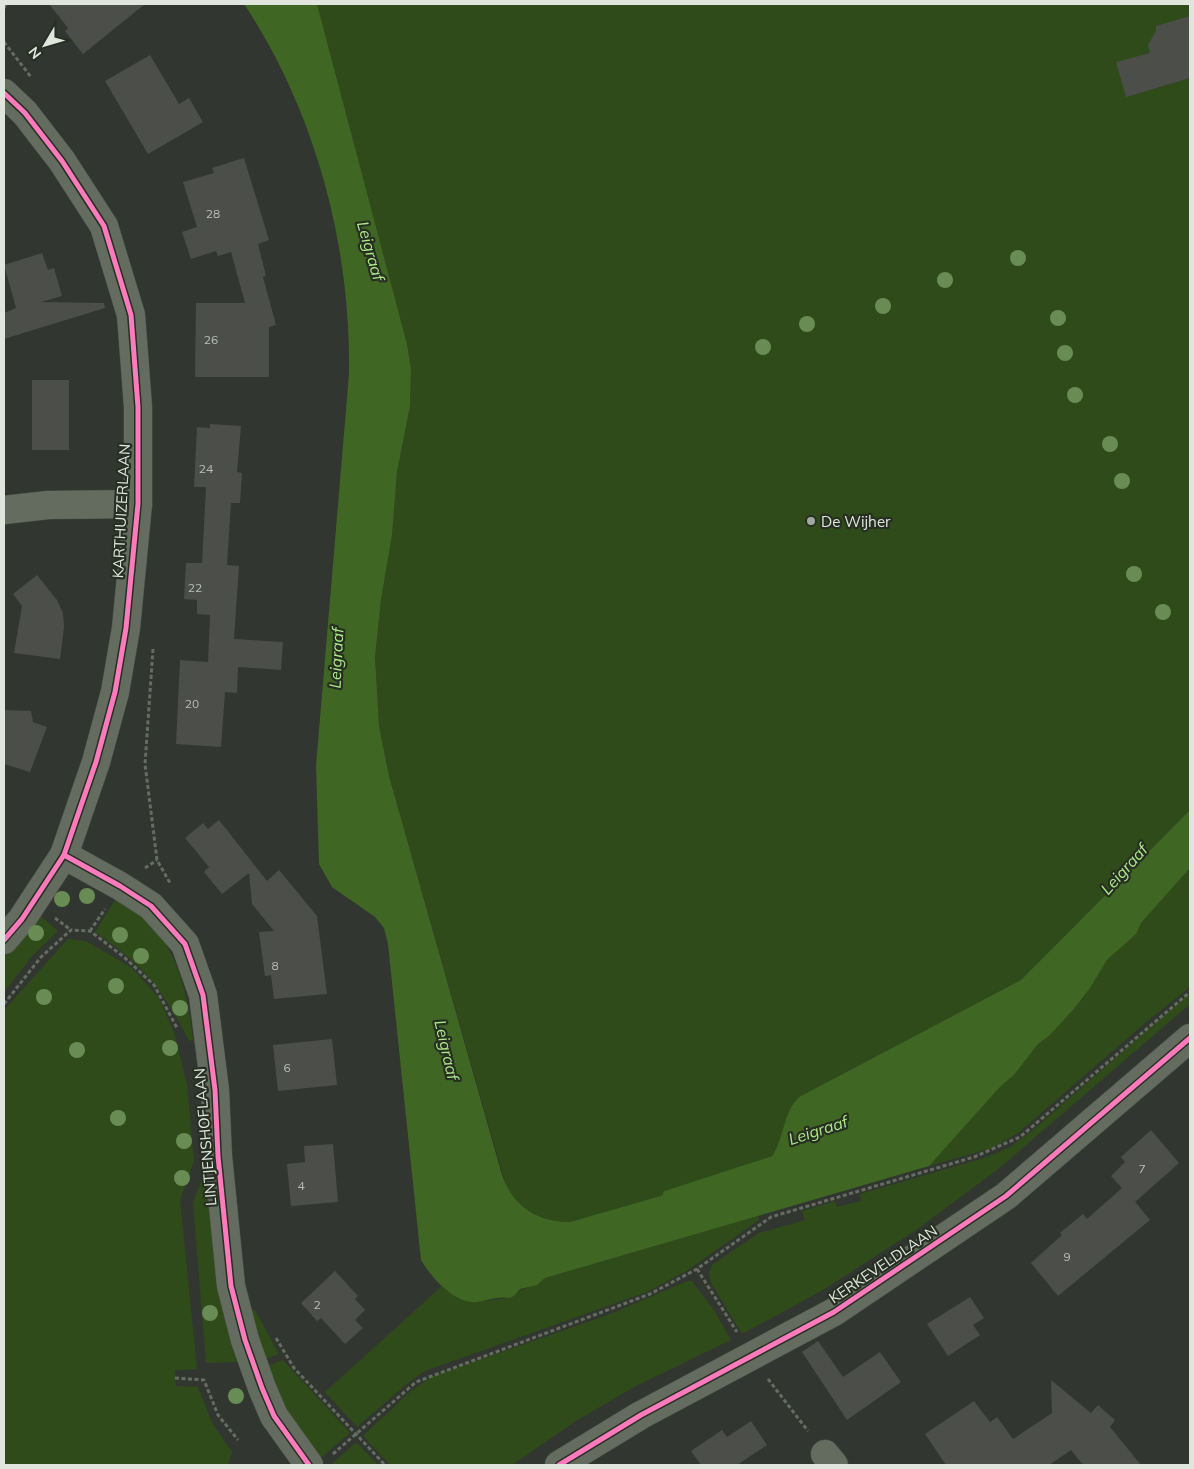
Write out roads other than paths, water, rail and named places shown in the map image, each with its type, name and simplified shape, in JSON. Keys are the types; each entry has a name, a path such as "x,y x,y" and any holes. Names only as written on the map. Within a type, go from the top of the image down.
{"street":[{"name":"KARTHUIZERLAAN","path":"4,93 25,113 62,161 104,226 131,315 138,407 138,504 126,628 115,692 96,762 64,854 22,919 4,940"},
{"path":"4,510 48,505 138,504"},
{"name":"LINTJENSHOFLAAN","path":"64,854 151,906 185,944 203,995 215,1090 218,1156 231,1286 245,1340 274,1416 318,1462"},
{"name":"KERKEVELDLAAN","path":"559,1465 641,1415 753,1357 834,1312 1006,1196 1190,1038"}],"water":[{"path":"244,4 317,4 407,344 411,369 410,406 397,472 392,535 381,600 375,657 379,726 389,776 502,1175 513,1195 528,1210 547,1219 570,1222 762,1167 770,1160 775,1151 788,1114 799,1097 1021,980 1190,810 1190,868 1141,923 1136,934 1107,960 1090,988 1073,1010 1049,1036 1038,1044 1014,1075 1000,1087 929,1166 545,1278 537,1285 520,1289 514,1296 509,1298 477,1302 460,1299 437,1281 421,1260 388,944 384,928 375,917 332,887 319,864 316,766 349,374 348,325 343,277 335,228 324,181 309,134 291,89 269,45"}],"waterway":[{"name":"Leigraaf","path":"667,1195 778,1159"}],"place":[{"name":"De Wijher","path":"811,521"}]}
